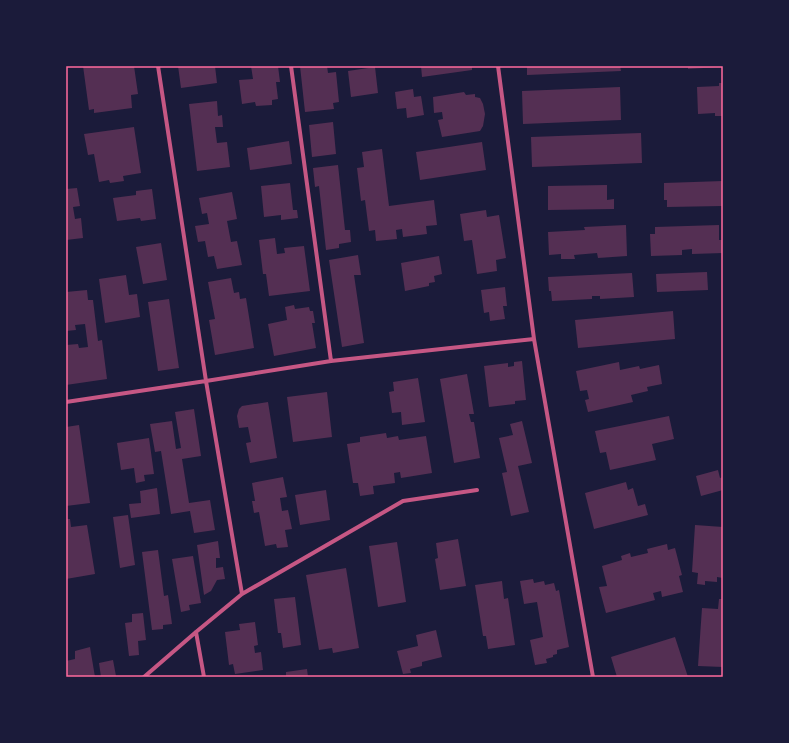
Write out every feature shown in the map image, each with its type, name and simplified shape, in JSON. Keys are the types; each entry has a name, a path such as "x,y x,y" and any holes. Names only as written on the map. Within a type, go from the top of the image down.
{"street":[{"path":"158,66 206,381 242,594"},
{"path":"291,66 331,361"},
{"path":"498,66 534,339 593,677"},
{"path":"66,402 331,361 534,339"},
{"path":"144,677 242,594 403,501 478,490"},
{"path":"196,632 204,677"}],"building":[{"path":"83,66 134,66 138,94 131,95 132,108 94,113 94,109 89,110"},
{"path":"178,66 215,66 217,83 181,88"},
{"path":"251,66 278,66 280,82 276,82 278,99 272,100 272,105 256,106 255,102 242,104 239,80 253,79"},
{"path":"300,66 327,66 328,73 336,72 339,102 333,103 334,109 305,112"},
{"path":"421,66 472,66 472,70 422,77"},
{"path":"527,66 620,66 621,71 527,75"},
{"path":"688,66 719,66 719,67 688,69"},
{"path":"375,67 378,93 351,97 348,71"},
{"path":"719,83 723,83 723,116 715,116 715,113 698,114 697,87 719,86"},
{"path":"620,87 621,120 523,124 522,91"},
{"path":"413,89 414,97 421,96 424,115 407,118 406,108 397,109 395,92"},
{"path":"464,92 466,95 475,94 475,97 480,98 485,114 483,126 480,131 442,137 438,120 443,119 442,112 434,113 433,97"},
{"path":"217,101 218,116 222,115 223,127 215,127 217,143 227,142 230,167 197,171 189,104"},
{"path":"333,122 336,154 312,157 309,125"},
{"path":"134,127 141,173 123,176 124,181 110,183 109,180 99,182 94,154 88,155 84,134"},
{"path":"641,133 642,163 532,167 531,137"},
{"path":"289,141 292,164 250,170 247,148"},
{"path":"482,142 486,170 420,180 416,152"},
{"path":"382,149 389,206 434,200 437,225 426,226 427,234 403,237 402,229 396,230 397,239 376,241 375,230 369,231 365,200 361,201 357,168 364,167 362,152"},
{"path":"338,165 345,230 350,230 351,242 339,244 339,248 326,250 319,186 315,187 313,168"},
{"path":"723,181 723,206 667,207 667,200 664,200 664,183"},
{"path":"290,183 293,210 297,210 298,218 281,220 281,215 264,217 261,186"},
{"path":"607,185 607,200 614,199 614,209 548,210 548,186"},
{"path":"77,188 80,206 73,207 75,219 81,218 83,238 66,240 66,189"},
{"path":"152,189 156,219 141,221 140,218 117,221 113,198 136,195 136,191"},
{"path":"232,192 237,219 227,221 231,242 237,241 242,265 217,269 214,256 208,257 205,241 198,242 195,226 209,224 207,213 202,214 199,198"},
{"path":"486,210 487,217 499,215 506,258 496,260 497,271 477,274 472,240 464,241 460,214"},
{"path":"626,225 627,256 598,258 597,253 574,255 575,259 561,259 561,254 549,255 548,232 585,230 584,227"},
{"path":"719,225 719,240 723,240 723,253 692,254 692,249 682,250 682,255 651,256 650,234 655,234 655,227"},
{"path":"275,238 277,254 285,253 284,248 304,246 310,291 269,296 266,274 263,274 259,240"},
{"path":"161,243 167,280 143,284 136,247"},
{"path":"358,255 361,275 354,275 364,343 342,347 329,260"},
{"path":"439,256 442,274 434,276 435,282 429,283 429,286 405,291 401,263"},
{"path":"707,272 708,290 657,292 656,274"},
{"path":"632,273 634,297 600,299 600,296 592,296 592,299 552,301 551,291 549,291 548,277"},
{"path":"126,275 129,295 137,294 140,317 105,323 99,279"},
{"path":"231,278 234,293 239,292 240,299 246,298 254,348 215,355 209,320 215,319 208,282"},
{"path":"505,287 507,306 503,306 505,319 490,321 489,312 484,313 481,290"},
{"path":"87,290 88,300 93,300 98,341 102,340 107,379 66,385 66,345 78,344 79,348 88,347 85,324 75,325 76,330 66,331 66,292"},
{"path":"169,299 179,368 158,371 148,302"},
{"path":"294,305 295,309 309,307 310,311 313,311 315,323 312,323 316,348 274,356 268,324 287,320 285,307"},
{"path":"673,311 675,339 578,348 575,320"},
{"path":"522,361 526,400 515,401 515,404 489,407 484,366 508,363 508,367 514,366 514,362"},
{"path":"619,362 620,370 639,366 640,369 659,365 662,384 647,387 648,391 631,395 633,402 588,412 585,400 589,399 587,390 580,391 576,371"},
{"path":"467,374 474,414 469,414 471,422 474,422 480,458 454,463 440,379"},
{"path":"418,378 425,422 402,425 401,412 392,413 389,392 394,391 393,382"},
{"path":"327,392 332,437 293,442 287,397"},
{"path":"268,402 277,458 250,463 246,443 251,442 248,427 239,428 237,416 239,409 242,406"},
{"path":"194,409 201,456 182,459 189,503 210,500 215,530 194,533 190,511 171,514 161,451 155,452 150,424 172,421 176,449 181,448 175,412"},
{"path":"669,416 674,439 652,444 656,460 610,470 606,452 600,453 595,431"},
{"path":"522,421 532,463 518,466 529,512 511,516 502,473 507,472 499,438 513,435 510,424"},
{"path":"79,425 90,503 66,506 66,427"},
{"path":"386,433 387,438 398,436 399,440 426,436 432,473 401,478 400,472 394,473 395,483 373,486 374,494 360,496 358,483 353,483 347,444 360,442 360,437"},
{"path":"149,438 154,474 144,475 145,481 136,483 134,468 121,470 117,443"},
{"path":"718,470 720,478 723,477 723,490 701,496 696,476"},
{"path":"283,477 287,497 280,498 282,511 288,510 292,529 285,530 288,547 277,548 276,544 265,546 259,512 254,513 252,501 255,501 252,483"},
{"path":"626,482 628,490 633,488 638,506 645,504 648,515 594,529 585,493"},
{"path":"157,488 160,514 131,518 129,504 141,503 140,491"},
{"path":"326,490 330,520 300,525 295,495"},
{"path":"128,515 135,565 120,568 113,517"},
{"path":"66,519 70,519 71,527 87,525 95,574 66,579"},
{"path":"695,525 723,527 723,578 717,577 717,582 705,581 705,585 697,584 698,573 692,572"},
{"path":"458,539 466,586 440,590 435,559 438,558 436,543"},
{"path":"218,541 220,558 216,558 216,568 223,567 225,579 217,580 211,591 204,595 197,545"},
{"path":"397,542 406,602 378,607 369,546"},
{"path":"667,544 668,550 675,548 682,575 679,576 683,592 662,597 661,591 653,593 655,600 606,613 599,587 607,586 602,566 622,560 621,556 630,553 631,557 648,553 647,549"},
{"path":"158,550 164,596 168,595 172,624 163,625 163,629 152,630 142,552"},
{"path":"193,556 201,603 189,605 190,610 181,612 172,559"},
{"path":"346,568 359,648 333,653 332,648 319,650 306,575"},
{"path":"533,579 534,583 544,581 545,585 554,583 556,591 559,590 569,647 557,650 557,654 546,659 547,663 535,665 530,640 543,637 537,602 524,604 520,581"},
{"path":"502,581 504,599 508,598 515,645 488,649 486,636 483,636 475,585"},
{"path":"295,597 301,645 283,648 281,633 278,633 274,599"},
{"path":"719,599 723,599 723,667 698,666 702,608 718,609"},
{"path":"143,613 146,640 138,641 139,655 129,656 125,623 132,622 132,614"},
{"path":"255,622 258,645 254,646 255,653 261,652 263,670 235,674 233,664 229,665 225,632 240,630 239,624"},
{"path":"436,630 442,657 422,662 422,666 410,669 411,673 403,674 397,651 418,646 416,635"},
{"path":"675,637 688,677 617,677 611,657"},
{"path":"90,647 95,677 66,677 66,661 75,659 75,651"},
{"path":"113,660 116,676 101,677 99,663"},
{"path":"307,669 308,677 286,677 286,672"}]}
